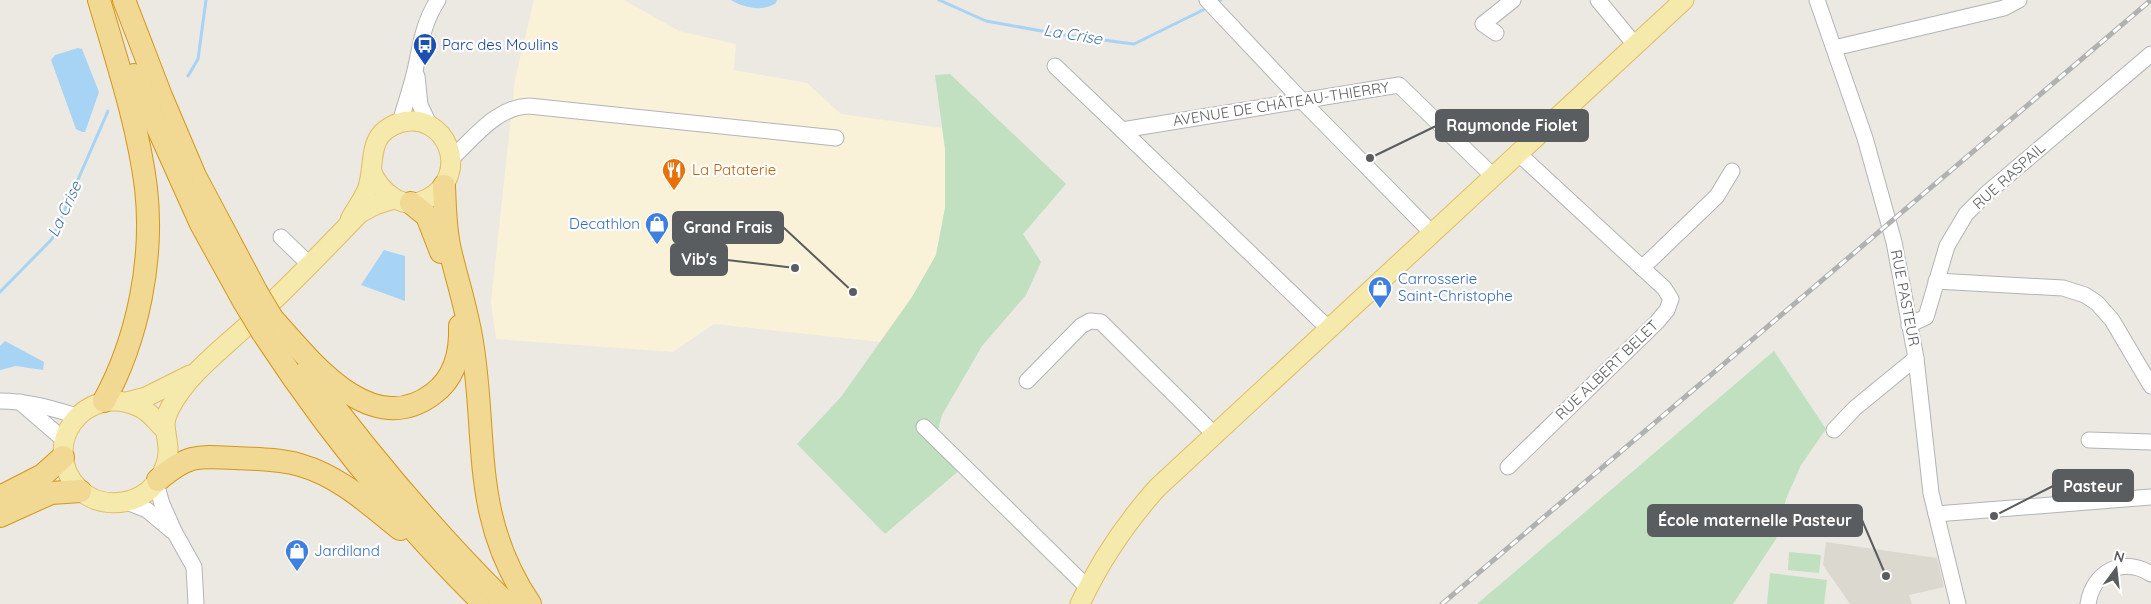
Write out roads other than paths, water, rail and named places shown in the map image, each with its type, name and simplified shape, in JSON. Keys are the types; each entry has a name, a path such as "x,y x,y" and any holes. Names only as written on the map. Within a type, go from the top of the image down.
{"highway":[{"path":"100,0 134,124 146,190 148,227 136,316 121,367 104,401"},
{"path":"105,0 144,101 185,191 220,260 250,295"},
{"path":"124,0 160,96 195,176 250,295 305,395 360,465 448,567 484,604"},
{"path":"444,186 448,241 466,313 474,358 488,510 503,557 530,604"},
{"path":"268,325 348,393 369,404 390,408 401,407 420,402 438,390 451,374 458,357 459,323 438,243 427,216 403,201"},
{"path":"268,325 299,360 394,482 460,556 507,604"},
{"path":"0,497 43,475 63,448"},
{"path":"157,481 176,464 196,457 276,460 301,465 325,475 348,488 448,567"},
{"path":"0,516 51,493 80,491"}],"main road":[{"path":"1084,596 1122,529 1157,488 1684,0"},
{"path":"164,429 141,407 127,402 104,401 90,406 69,427 63,448 69,475 80,491 94,500 111,503 128,502 143,495 157,481 165,466 167,456 164,429 170,407 198,371 310,265 360,214 374,206 403,201 424,201 435,195 444,186 451,168 449,150 430,126 415,122 400,123 389,128 377,142 371,158 367,191 344,230"},
{"path":"371,170 376,182 384,192 403,201"},
{"path":"127,402 146,397 198,371"}],"street":[{"path":"400,123 416,66 421,37 432,8 438,0"},
{"path":"1207,0 1302,101 1432,234"},
{"path":"1496,33 1483,24 1513,0"},
{"path":"1598,0 1636,46"},
{"name":"RUE PASTEUR","path":"1817,0 1865,138 1888,216 1916,358 1931,493 1958,604"},
{"path":"1834,48 2004,8 2020,0"},
{"name":"RUE RASPAIL","path":"1910,325 1926,317 1947,246 1958,226 1975,205 2151,54"},
{"path":"416,66 420,104 430,126"},
{"path":"1055,66 1329,329"},
{"name":"AVENUE DE CHÂTEAU-THIERRY","path":"1122,130 1399,85 1494,176"},
{"path":"449,150 471,138 501,114 515,107 529,106 836,138"},
{"name":"RUE ALBERT BELET","path":"1508,467 1667,310 1670,304 1669,294 1519,154"},
{"path":"1642,268 1717,196 1732,171"},
{"path":"281,237 310,265"},
{"path":"1936,281 2063,288 2085,295 2097,303 2112,320 2151,386"},
{"path":"1027,381 1081,326 1090,321 1101,322 1214,434"},
{"path":"1834,430 1855,408 1916,358"},
{"path":"0,401 19,401 46,406 78,416"},
{"path":"19,401 63,448"},
{"path":"924,428 1084,596"},
{"path":"2089,440 2151,442"},
{"path":"157,481 162,504 175,533 194,567 196,604"},
{"path":"1936,514 2151,497"},
{"path":"128,502 147,510 175,533"},
{"path":"2088,604 2092,586 2106,572 2117,567 2133,568 2151,574"}],"water":[{"path":"731,0 777,0 771,6 754,8"},
{"path":"78,48 82,49 99,92 85,132 76,129 51,60 55,55"},
{"path":"384,250 405,256 405,301 361,285"},
{"path":"5,341 44,362 43,370 16,366 0,370 0,346"}],"waterway":[{"name":"La Crise","path":"188,76 198,59 206,0"},
{"name":"La Crise","path":"939,0 986,21 1064,35 1134,44 1203,10"},
{"name":"La Crise","path":"0,292 52,239 108,111"}],"railway":[{"path":"1442,604 2151,0"}],"place":[{"name":"Parc des Moulins","path":"425,66"},
{"name":"Raymonde Fiolet","path":"1370,158"},
{"name":"La Pataterie","path":"674,191"},
{"name":"Decathlon","path":"657,245"},
{"name":"Vib's","path":"795,268"},
{"name":"Grand Frais","path":"853,292"},
{"name":"Carrosserie Saint-Christophe","path":"1380,309"},
{"name":"Pasteur","path":"1994,516"},
{"name":"Jardiland","path":"297,572"},
{"name":"École maternelle Pasteur","path":"1886,576"}]}
